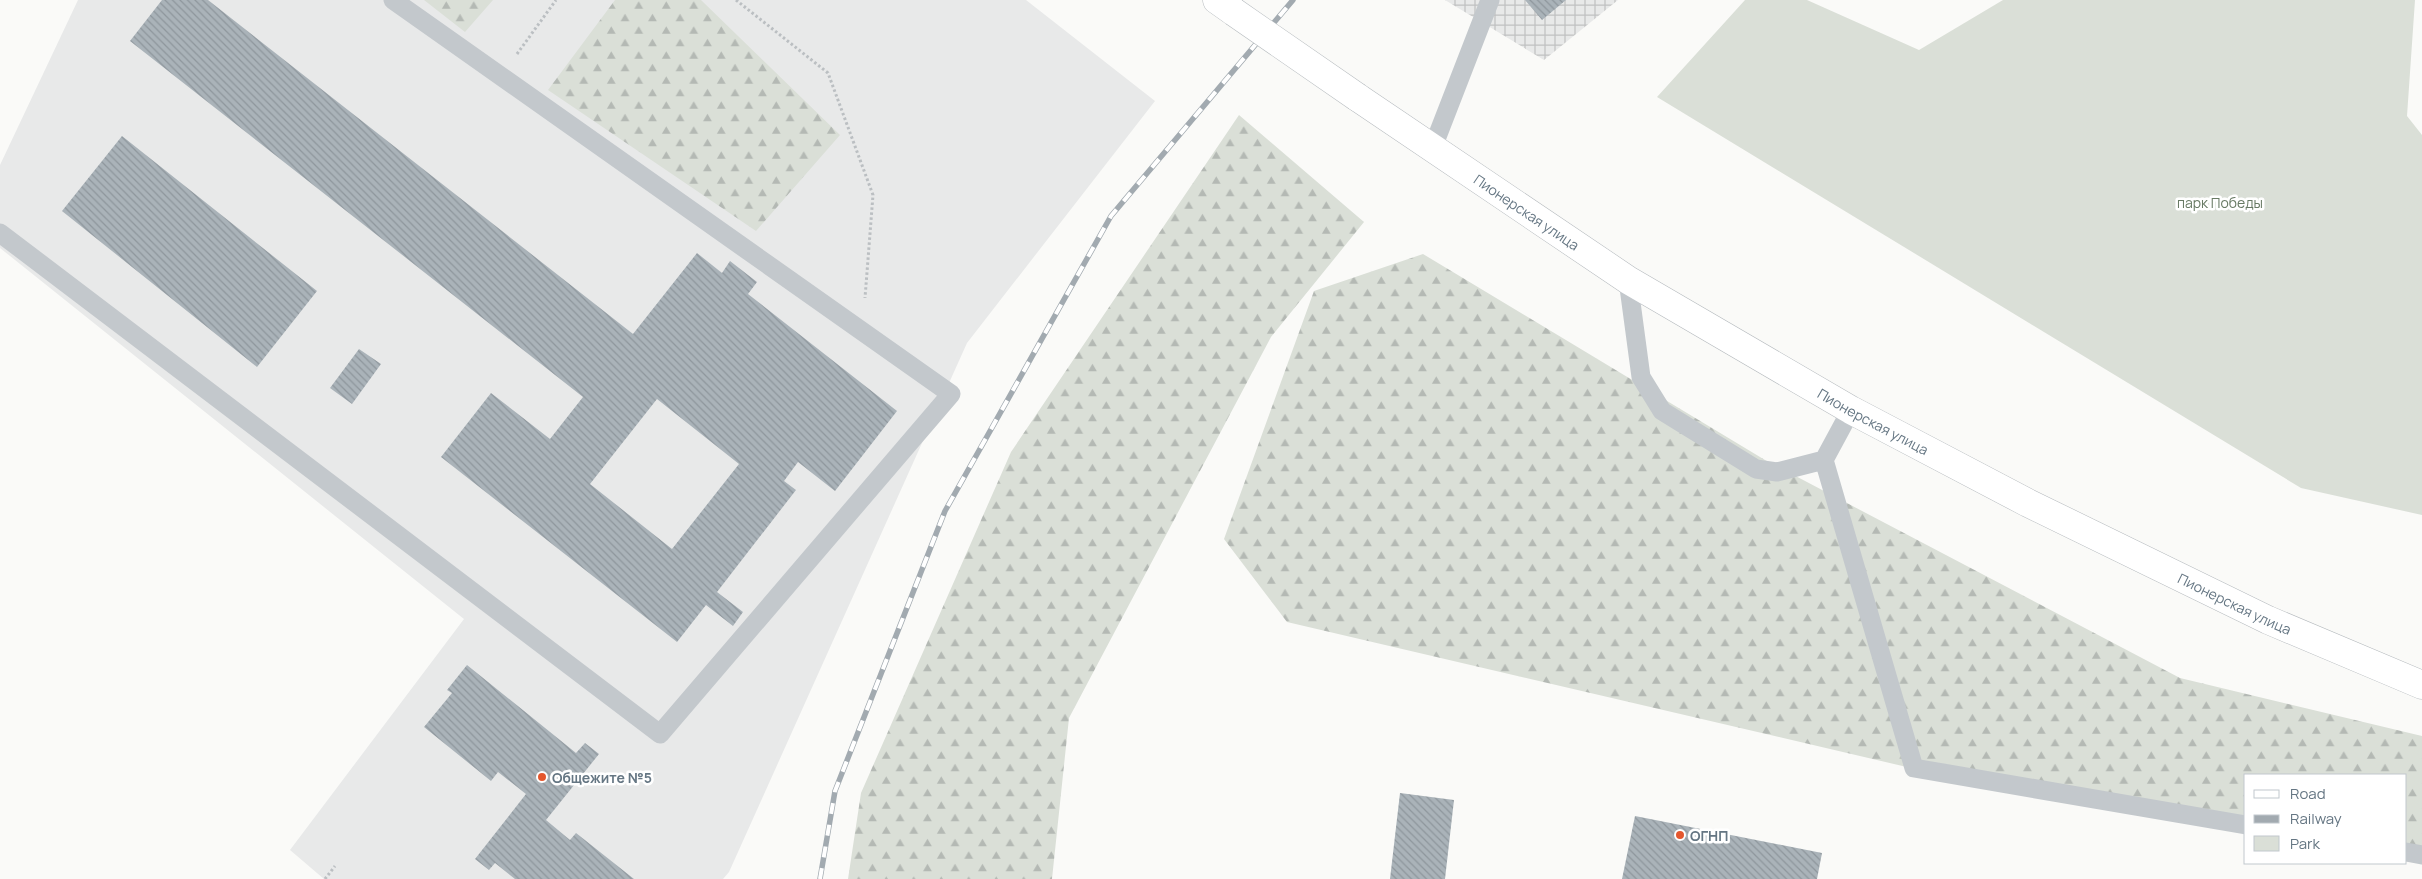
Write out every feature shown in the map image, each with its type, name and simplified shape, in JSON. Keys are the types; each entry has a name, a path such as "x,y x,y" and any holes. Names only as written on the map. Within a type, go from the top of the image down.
{"main road":[{"name":"Пионерская улица","path":"1225,6 1628,280 1851,410 2028,503 2268,620 2422,685"}],"lane":[{"path":"0,233 660,734 951,394 393,0"},
{"path":"1432,147 1490,0"},
{"path":"1628,280 1642,376 1662,411 1756,469 1777,472 1824,460"},
{"path":"1851,410 1824,460 1914,768 2244,825"},
{"path":"2407,852 2422,855"}],"path":[{"path":"501,76 556,0"},
{"path":"736,0 828,74 873,195 862,331"},
{"path":"325,879 336,866"}],"shaded area":[{"path":"78,0 1026,0 1155,101 967,343 729,872 723,879 324,879 290,850 464,619 0,248 0,165"},
{"path":"1445,0 1618,0 1544,60"}],"green space":[{"path":"424,0 493,0 465,32"},
{"path":"615,0 701,0 840,135 756,231 548,90"},
{"name":"парк Победы","path":"1745,0 1807,0 1919,50 2003,0 2415,0 2407,116 2422,135 2422,515 2301,488 1657,97"},
{"path":"1239,115 1364,222 1271,337 1069,718 1052,879 848,879 861,793 1011,452"},
{"path":"1423,254 1765,460 2180,678 2422,736 2422,858 2407,855 2407,774 2244,774 2244,829 1988,786 1287,622 1224,539 1314,291"}],"building":[{"path":"162,0 208,0 633,334 697,253 722,273 730,261 757,282 748,294 897,411 835,491 798,462 784,481 796,490 717,592 743,612 733,626 706,605 677,642 441,457 491,393 550,439 583,397 130,41","holes":["657,399 739,464 672,549 590,484"]},
{"path":"1525,0 1566,0 1542,20"},
{"path":"122,136 317,291 257,367 62,211"},
{"path":"359,349 381,364 352,404 330,388"},
{"name":"Общежите №5","path":"467,665 576,753 585,743 599,754 546,820 570,840 576,833 634,879 515,879 495,863 489,870 475,859 526,794 498,772 491,781 424,727 452,693 447,690"},
{"path":"1400,793 1454,800 1445,879 1390,879"},
{"name":"ОГНП","path":"1635,816 1822,853 1817,879 1622,879"}],"railway":[{"path":"820,879 835,791 945,511 1111,216 1293,0"}],"place":[{"name":"Общежите №5","path":"542,777"},
{"name":"ОГНП","path":"1680,835"}]}
